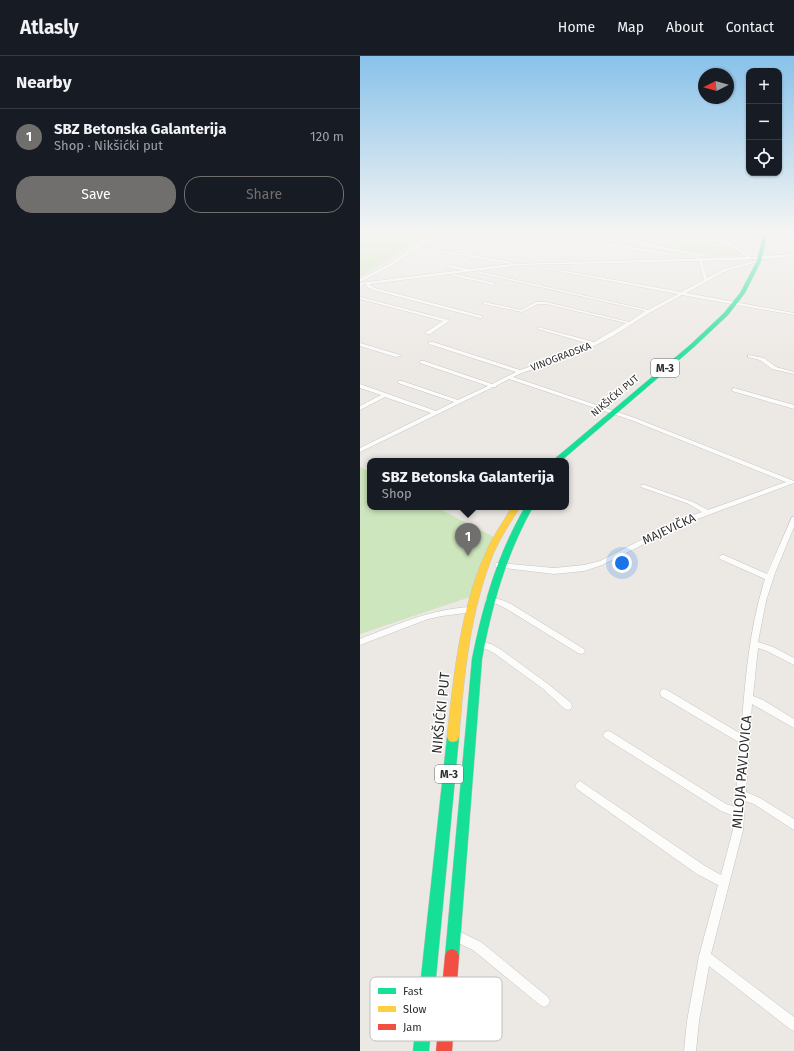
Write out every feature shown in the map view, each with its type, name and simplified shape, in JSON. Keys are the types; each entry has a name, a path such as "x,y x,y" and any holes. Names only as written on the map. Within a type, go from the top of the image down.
{"main road":[{"name":"NIKŠIĆKI PUT","path":"560,458 617,414 739,303 748,278"},
{"path":"569,458 617,414"},
{"name":"NIKŠIĆKI PUT","path":"429,977 460,669 470,610 488,554 514,510"},
{"path":"450,977 480,645 489,600 499,565 515,531 527,510"},
{"name":"NIKŠIĆKI PUT","path":"421,1051 422,1041"},
{"path":"444,1051 445,1041"}],"street":[{"path":"360,284 415,278"},
{"path":"471,278 494,284"},
{"path":"506,278 649,311"},
{"path":"601,278 794,314"},
{"name":"VINOGRADSKA","path":"360,450 520,372 568,356 595,344 649,311 709,278"},
{"path":"368,284 368,286 374,288 480,317"},
{"path":"360,298 447,321 428,333"},
{"path":"485,303 522,311 537,303 546,303 630,323"},
{"path":"540,328 595,344"},
{"path":"360,344 398,356"},
{"path":"431,344 520,372"},
{"path":"750,356 762,359 774,368 794,373"},
{"path":"422,362 494,386"},
{"path":"510,378 617,414 793,482"},
{"path":"400,382 459,402"},
{"path":"360,386 436,413"},
{"path":"734,390 794,407"},
{"path":"360,408 385,395"},
{"name":"MAJEVIČKA","path":"499,565 554,571 584,568 602,562 682,522 793,482"},
{"path":"643,486 691,503 707,512"},
{"name":"MILOJA PAVLOVICA","path":"690,1051 693,1021 705,956 738,830 742,795 748,698 754,644 762,600 769,578 794,519"},
{"path":"722,557 769,578"},
{"path":"489,600 508,606 581,651"},
{"path":"360,642 431,616 452,611 470,610"},
{"path":"754,644 770,649 794,662"},
{"path":"480,645 488,646 497,651 545,686 568,706"},
{"path":"664,693 745,741"},
{"path":"748,698 760,703 794,724"},
{"path":"608,735 721,806 740,814"},
{"path":"580,786 701,870 725,883"},
{"path":"742,795 794,825"},
{"path":"454,934 477,946 544,1001"},
{"path":"705,956 794,1025"}],"green space":[{"path":"360,467 367,470 367,510 442,510 496,538 476,595 360,634"}],"traffic: fast":[{"path":"560,458 692,346 726,314 742,293 750,278"},
{"path":"452,956 477,659 485,619 502,562 527,510"},
{"path":"429,977 453,737"},
{"path":"421,1051 422,1041"}],"traffic: slow":[{"path":"453,737 460,666 468,619 481,574 493,546 514,510"}],"traffic: jam":[{"path":"450,977 452,956"},
{"path":"444,1051 445,1041"}],"place":[{"name":"SBZ Betonska Galanterija","path":"468,556"}]}
